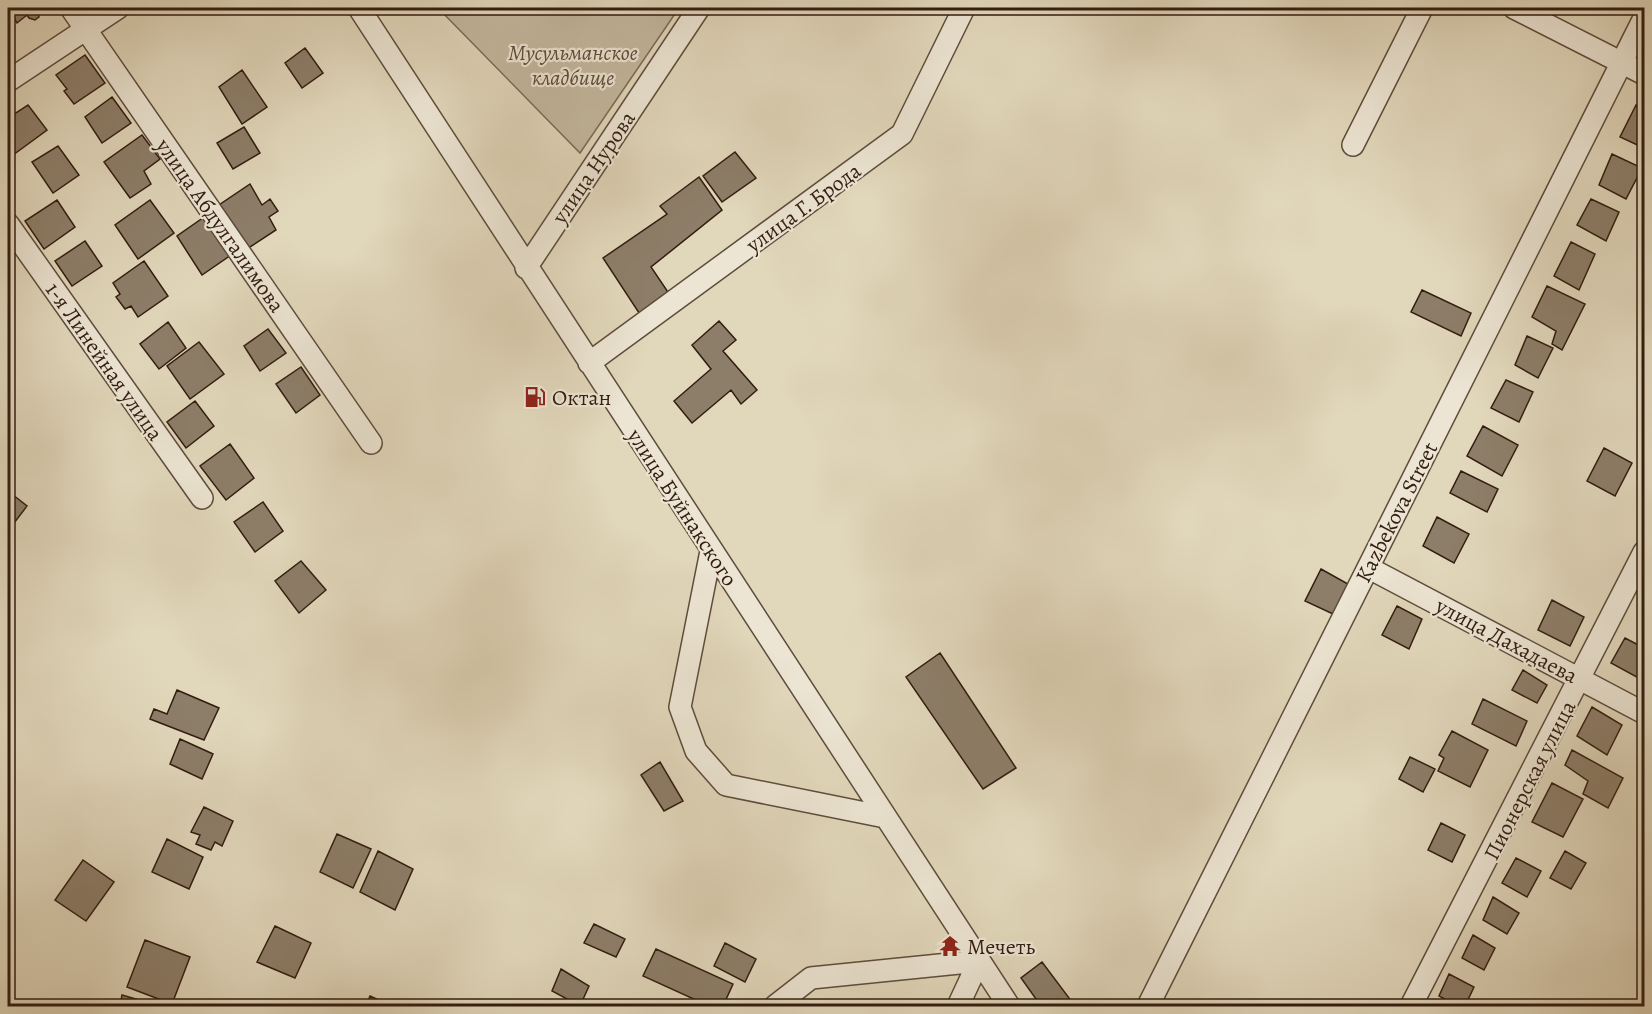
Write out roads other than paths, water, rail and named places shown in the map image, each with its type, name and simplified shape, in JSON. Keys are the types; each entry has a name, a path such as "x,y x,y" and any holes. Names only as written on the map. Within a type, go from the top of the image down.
{"street":[{"name":"улица Абдулгалимова","path":"71,8 371,443"},
{"path":"8,81 118,8"},
{"name":"улица Буйнакского","path":"358,8 1009,1006"},
{"name":"улица Нурова","path":"526,267 699,8"},
{"name":"улица Г. Брода","path":"589,363 902,134 964,8"},
{"path":"1353,144 1422,8"},
{"path":"1514,8 1644,74"},
{"name":"Kazbekova Street","path":"1148,1006 1644,18"},
{"name":"1-я Линейная улица","path":"8,224 202,498"},
{"path":"711,551 680,707 696,752 726,785 885,817"},
{"name":"Пионерская улица","path":"1411,1006 1581,679 1644,552"},
{"name":"улица Дахадаева","path":"1369,568 1644,713"},
{"path":"775,1006 812,978 979,961"},
{"path":"958,1006 979,961"}],"place":[{"name":"Октан","path":"535,397"},
{"name":"Мечеть","path":"950,946"}],"park label":[{"name":"Мусульманское кладбище","path":"573,64"}]}
